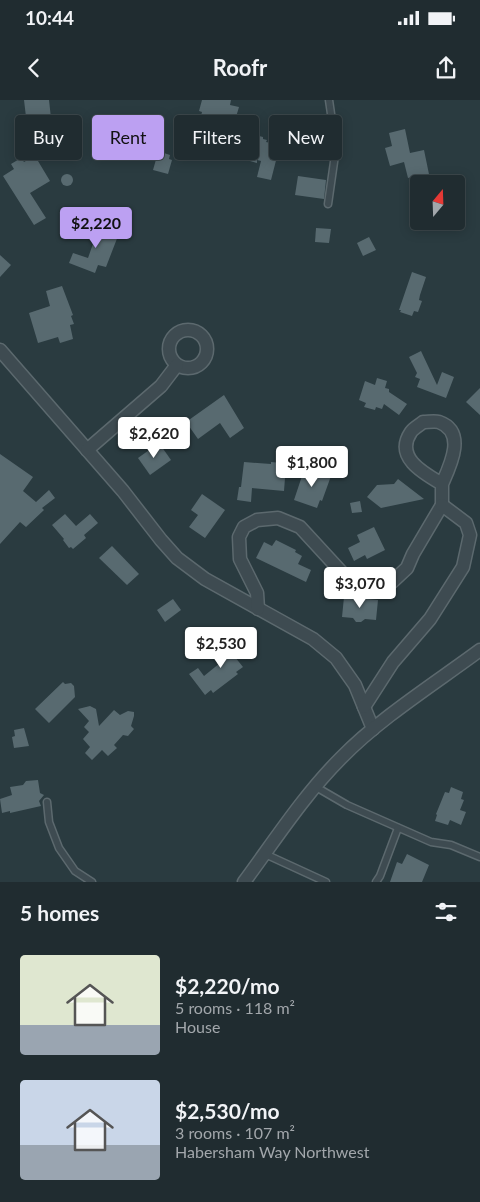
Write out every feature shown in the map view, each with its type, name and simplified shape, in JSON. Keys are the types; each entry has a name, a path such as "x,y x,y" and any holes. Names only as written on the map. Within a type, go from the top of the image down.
{"street":[{"path":"0,350 122,491 160,540 177,558 205,579 313,639 336,658 355,685 374,729"},
{"path":"87,450 161,386 177,365"},
{"path":"258,608 257,593 240,559 238,549 239,537 244,527 257,520 278,518 300,527 346,576 373,585 392,582 407,568 413,554 442,506 442,484 452,462 456,444 451,431 439,422 423,422 411,432 406,446 409,460 424,474 442,484"},
{"path":"364,707 393,662 430,619 463,567 470,535 466,523 442,506"},
{"path":"244,882 316,787 341,758 374,729 480,650"}],"lane":[{"path":"328,204 336,148 329,100"},
{"path":"316,787 347,805 398,828 431,842 451,845 480,858"},
{"path":"47,802 49,822 59,848 75,870 92,882"},
{"path":"376,882 398,828"},
{"path":"265,854 326,882"}],"building":[{"path":"24,100 49,100 51,115 26,115"},
{"path":"202,100 231,100 230,105 239,107 237,115 201,115 202,112 199,111"},
{"path":"405,129 410,153 424,150 429,175 410,175 408,178 404,162 390,166 385,148 392,146 389,133"},
{"path":"259,136 269,143 269,160 276,160 271,180 257,177 261,161 257,160 259,160"},
{"path":"164,153 170,155 169,159 172,160 168,174 153,170 156,160 164,160"},
{"path":"18,160 24,162 37,160 50,181 30,193 46,218 34,225 3,176 14,169 11,164"},
{"path":"65,174 69,174 73,180 69,186 65,186 61,182 61,178"},
{"path":"298,176 326,180 324,199 295,195"},
{"path":"84,224 118,236 106,267 98,265 95,273 69,263 73,253 88,258 94,241 80,235"},
{"path":"316,228 331,229 329,243 315,242"},
{"path":"369,237 376,250 363,256 357,243"},
{"path":"0,255 11,265 0,277"},
{"path":"412,272 426,277 419,300 422,301 418,312 414,311 412,316 399,310"},
{"path":"62,286 73,315 71,316 74,324 70,325 73,339 60,343 58,337 38,343 29,313 50,306 46,291"},
{"path":"421,351 437,385 442,372 454,377 446,398 417,387 420,379 415,377 417,373 409,357"},
{"path":"377,378 387,381 385,388 389,389 389,392 407,404 399,415 384,404 382,409 376,407 375,410 364,407 366,403 359,400 365,381 375,385"},
{"path":"480,388 480,415 466,402"},
{"path":"224,395 244,428 230,438 220,423 198,439 186,422"},
{"path":"159,443 171,460 150,475 138,458"},
{"path":"0,454 33,477 23,491 36,502 49,490 55,498 42,508 44,510 26,527 20,522 0,544"},
{"path":"244,462 271,464 271,462 286,465 284,491 252,488 251,502 237,500 239,487 241,487"},
{"path":"305,467 331,476 322,501 320,500 317,508 294,500"},
{"path":"398,479 424,499 381,508 367,497 377,485 394,484"},
{"path":"202,494 225,510 205,538 189,527 198,515 191,510"},
{"path":"360,501 362,512 352,513 350,503"},
{"path":"65,514 76,526 90,514 98,523 84,535 86,538 73,549 69,548 52,525"},
{"path":"374,527 385,550 367,559 365,555 354,561 348,548 360,542 357,535"},
{"path":"276,540 296,550 295,552 302,556 298,564 311,570 306,582 256,558 264,542 272,546"},
{"path":"112,546 139,574 127,585 99,558"},
{"path":"344,597 378,600 376,620 365,619 361,622 356,622 353,618 342,617"},
{"path":"173,599 181,610 165,622 157,610"},
{"path":"238,638 246,649 235,657 243,667 236,672 238,674 213,693 211,690 205,695 189,674 198,668 204,676 220,663 215,655"},
{"path":"63,682 65,684 71,683 74,686 75,697 49,723 35,709"},
{"path":"90,706 96,709 99,726 114,710 120,715 128,711 134,712 131,726 134,729 128,736 123,735 114,745 117,748 108,756 102,750 92,760 85,753 90,747 83,739 89,732 84,727 89,721 78,709"},
{"path":"24,728 29,746 14,748 12,737 15,736 14,730"},
{"path":"38,780 40,793 44,795 39,801 41,806 2,813 0,799 12,795 10,787 23,785 26,781"},
{"path":"451,787 463,792 461,799 464,800 460,810 466,812 461,825 450,820 448,825 435,821 445,792 449,793"},
{"path":"407,854 429,865 422,882 390,882 397,862 402,864"}]}
